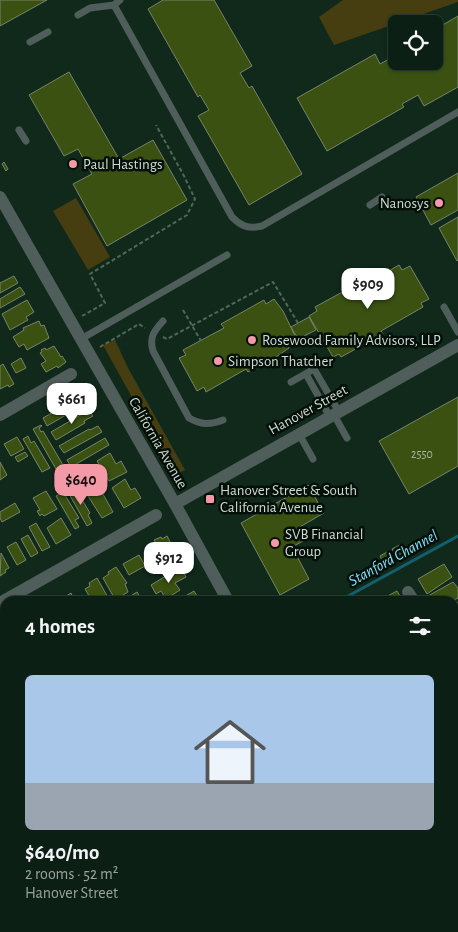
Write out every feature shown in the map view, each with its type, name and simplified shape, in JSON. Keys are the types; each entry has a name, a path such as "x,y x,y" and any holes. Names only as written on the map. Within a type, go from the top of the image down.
{"street":[{"name":"California Avenue","path":"0,197 225,596"},
{"name":"Hanover Street","path":"175,504 458,345"},
{"path":"0,415 71,374"},
{"path":"12,596 156,515"}],"lane":[{"path":"78,15 90,8 117,2 232,217 244,226 252,228 262,226 458,112"},
{"path":"30,42 48,32"},
{"path":"19,130 26,141"},
{"path":"370,205 382,197 386,205"},
{"path":"81,338 227,255"},
{"path":"444,307 458,332"},
{"path":"163,321 153,332 150,341 153,351 189,418 199,423 211,424 223,420"},
{"path":"291,382 314,369 347,438"},
{"path":"306,374 334,414"},
{"path":"299,434 313,460"}],"path":[{"path":"72,323 106,303 90,274 186,215 195,199 156,125"},
{"path":"89,353 139,324 167,339 273,282 298,323"},
{"path":"183,310 201,341"}],"shaded area":[{"path":"343,0 458,0 458,2 421,15 388,15 388,26 334,45 319,17"},
{"path":"76,198 110,257 88,270 53,211"},
{"path":"115,340 128,368 185,470 175,475 103,345"}],"building":[{"path":"0,0 47,0 0,26"},
{"path":"163,0 214,0 252,66 240,73 249,88 252,86 302,174 249,205 198,116 209,110 200,95 198,97 148,9"},
{"path":"458,16 458,87 424,106 418,95 402,104 404,107 327,151 297,98 375,54 380,64 388,60 388,70 443,70 443,25"},
{"path":"69,72 119,159 153,140 187,200 107,246 73,184 92,174 78,149 64,156 29,95"},
{"path":"4,162 8,169 6,171 2,164"},
{"name":"Nanosys","path":"458,173 458,210 431,225 416,197"},
{"path":"458,217 458,260 457,261 439,228"},
{"path":"399,265 402,270 410,266 429,299 421,303 423,307 381,331 383,334 341,357 339,354 333,357 309,316 317,311 315,307 357,284 359,288"},
{"path":"14,276 18,283 0,293 0,283"},
{"path":"20,287 25,294 0,308 0,299"},
{"path":"274,299 283,311 297,340 288,345 289,348 270,361 248,372 246,369 206,392 204,387 197,391 179,358 186,355 183,350 224,328 221,324 264,300 266,304"},
{"path":"27,300 34,312 26,317 28,320 10,330 2,314"},
{"path":"309,317 316,330 298,339 291,327"},
{"path":"39,321 41,326 44,325 49,338 27,350 24,344 19,347 13,337 24,330 23,328"},
{"path":"54,346 66,362 58,368 57,366 46,372 41,364 46,361 40,353 45,348 46,350"},
{"path":"21,358 26,368 16,373 11,364"},
{"path":"3,364 14,384 0,389 0,366"},
{"path":"458,397 458,466 409,494 379,441"},
{"path":"82,398 85,404 47,426 43,418"},
{"path":"89,410 93,416 84,421 85,423 56,440 51,432"},
{"path":"41,425 39,428 41,432 43,431 63,465 56,469 33,429"},
{"path":"98,426 102,432 64,453 59,446 89,429"},
{"path":"28,436 31,443 34,441 50,468 42,472 23,439"},
{"path":"17,437 24,449 11,456 4,444"},
{"path":"105,438 109,445 71,467 67,460"},
{"path":"25,452 28,456 18,462 15,457"},
{"path":"110,453 116,464 121,461 127,472 109,481 97,461"},
{"path":"0,462 7,475 0,480"},
{"path":"94,478 113,512 102,518 81,485"},
{"path":"125,479 131,490 135,488 141,498 124,508 112,488"},
{"name":"SVB Financial Group","path":"308,485 324,513 298,528 305,540 292,547 309,579 280,595 241,523"},
{"path":"75,488 90,513 88,515 92,523 87,526 68,492"},
{"path":"46,491 57,509 44,516 42,514 40,516 37,511 40,510 33,498"},
{"path":"63,492 79,518 75,520 79,527 75,529 56,496"},
{"path":"15,503 20,512 2,522 0,512"},
{"path":"61,518 71,535 56,544 47,528"},
{"path":"36,523 50,547 42,551 29,527"},
{"path":"28,535 38,553 31,557 21,539"},
{"path":"167,536 176,553 161,562 151,545 156,543 154,540"},
{"path":"16,542 26,560 17,565 7,547"},
{"path":"400,545 406,557 399,561 392,549"},
{"path":"387,552 392,562 385,566 380,556"},
{"path":"1,553 9,568 0,576"},
{"path":"139,555 145,566 129,575 123,564"},
{"path":"444,564 452,577 427,594 418,579"},
{"path":"116,567 127,583 125,584 128,592 124,596 113,596 103,578 109,574 108,572"},
{"path":"181,567 186,577 175,583 180,590 171,596 164,596 161,591 156,594 151,585"},
{"path":"97,578 107,596 89,596 85,589 90,586 89,583"},
{"path":"453,582 458,588 458,596 428,596"},
{"path":"194,591 197,596 186,596"},
{"path":"397,591 400,596 388,596"},
{"path":"137,592 140,596 131,596"}],"waterway":[{"name":"Stanford Channel","path":"348,596 458,536"}],"place":[{"name":"Paul Hastings","path":"73,164"},
{"name":"Nanosys","path":"439,203"},
{"name":"Rosewood Family Advisors, LLP","path":"252,340"},
{"name":"Simpson Thatcher","path":"218,361"},
{"name":"Hanover Street & South California Avenue","path":"210,499"},
{"name":"SVB Financial Group","path":"275,543"}]}
